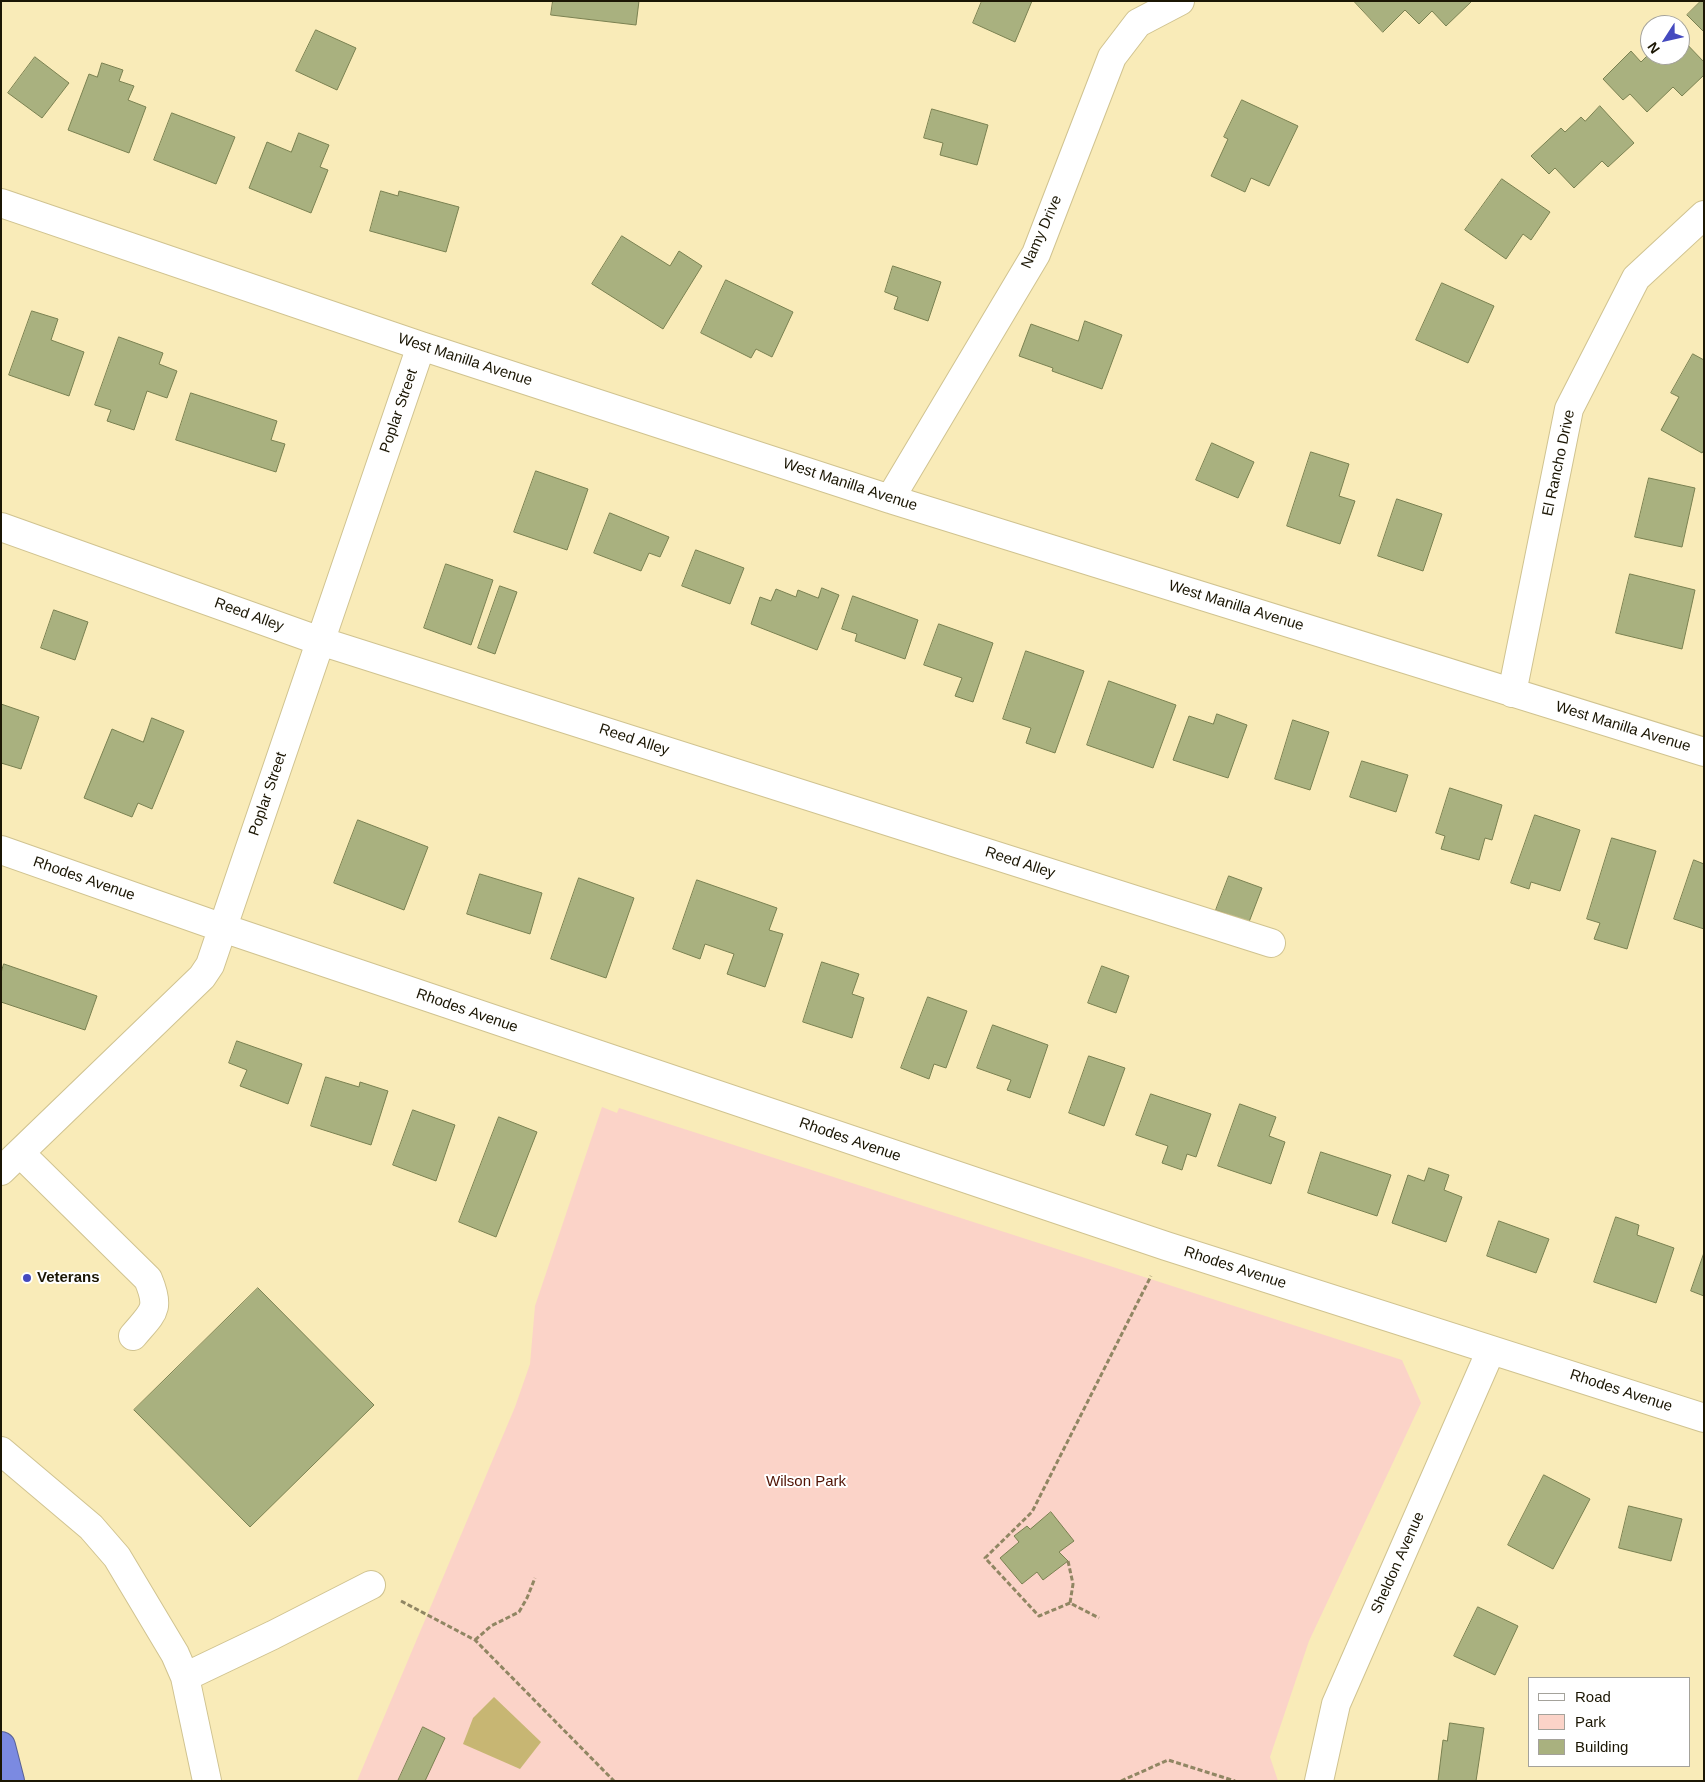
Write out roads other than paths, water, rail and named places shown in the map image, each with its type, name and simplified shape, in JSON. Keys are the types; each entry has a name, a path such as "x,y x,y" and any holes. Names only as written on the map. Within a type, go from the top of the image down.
{"highway":[{"path":"1,1746 10,1781"}],"street":[{"name":"Namy Drive","path":"890,498 1036,254 1112,57 1138,23 1180,1"},
{"name":"West Manilla Avenue","path":"1,203 421,346 890,498 1704,752"},
{"name":"El Rancho Drive","path":"1512,692 1569,409 1636,278 1704,214"},
{"name":"Poplar Street","path":"11,1162 202,977 210,965 421,346"},
{"name":"Reed Alley","path":"1,527 320,641 1271,943"},
{"name":"Rhodes Avenue","path":"1,850 223,928 1166,1246 1704,1418"},
{"path":"11,1162 148,1279 155,1296 154,1312 133,1336"},
{"name":"Sheldon Avenue","path":"1318,1781 1336,1704 1492,1350"},
{"path":"1,1451 91,1528 117,1557 175,1654 185,1676 207,1781"},
{"path":"185,1676 273,1635 371,1585"}],"place":[{"name":"Veterans","path":"27,1278"}],"park label":[{"name":"Wilson Park","path":"806,1482"}]}
